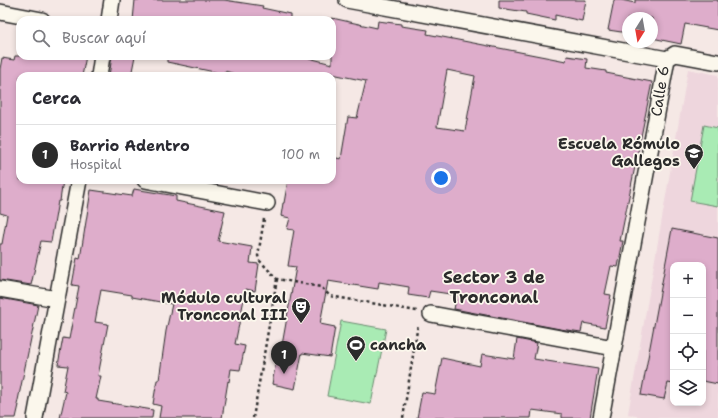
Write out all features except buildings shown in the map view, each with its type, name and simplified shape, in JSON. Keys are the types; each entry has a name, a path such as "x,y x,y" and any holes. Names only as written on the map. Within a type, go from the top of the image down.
{"street":[{"path":"110,16 112,0"},
{"name":"Calle 6","path":"347,0 667,59 601,418"},
{"path":"0,12 21,16"},
{"path":"667,59 675,54 718,62"},
{"path":"100,72 101,60"},
{"path":"35,418 78,184"},
{"path":"166,184 267,203"},
{"path":"0,288 57,299"},
{"path":"426,313 614,348"}],"path":[{"path":"267,203 258,256 260,261 277,279 321,287 330,296 426,313 403,418"},
{"path":"253,418 277,279"}],"shaded area":[{"name":"Escuela Rómulo Gallegos","path":"688,69 718,75 718,418 644,418 628,414"}],"green space":[{"path":"704,125 718,128 718,206 690,201"},
{"name":"cancha","path":"341,321 386,329 371,404 327,396"}],"place":[{"name":"Escuela Rómulo Gallegos","path":"694,170"},
{"name":"Módulo cultural Tronconal III","path":"301,324"},
{"name":"cancha","path":"356,362"},
{"name":"Barrio Adentro","path":"284,374"}],"district":[{"name":"Sector 3 de Tronconal","path":"494,287"}]}
